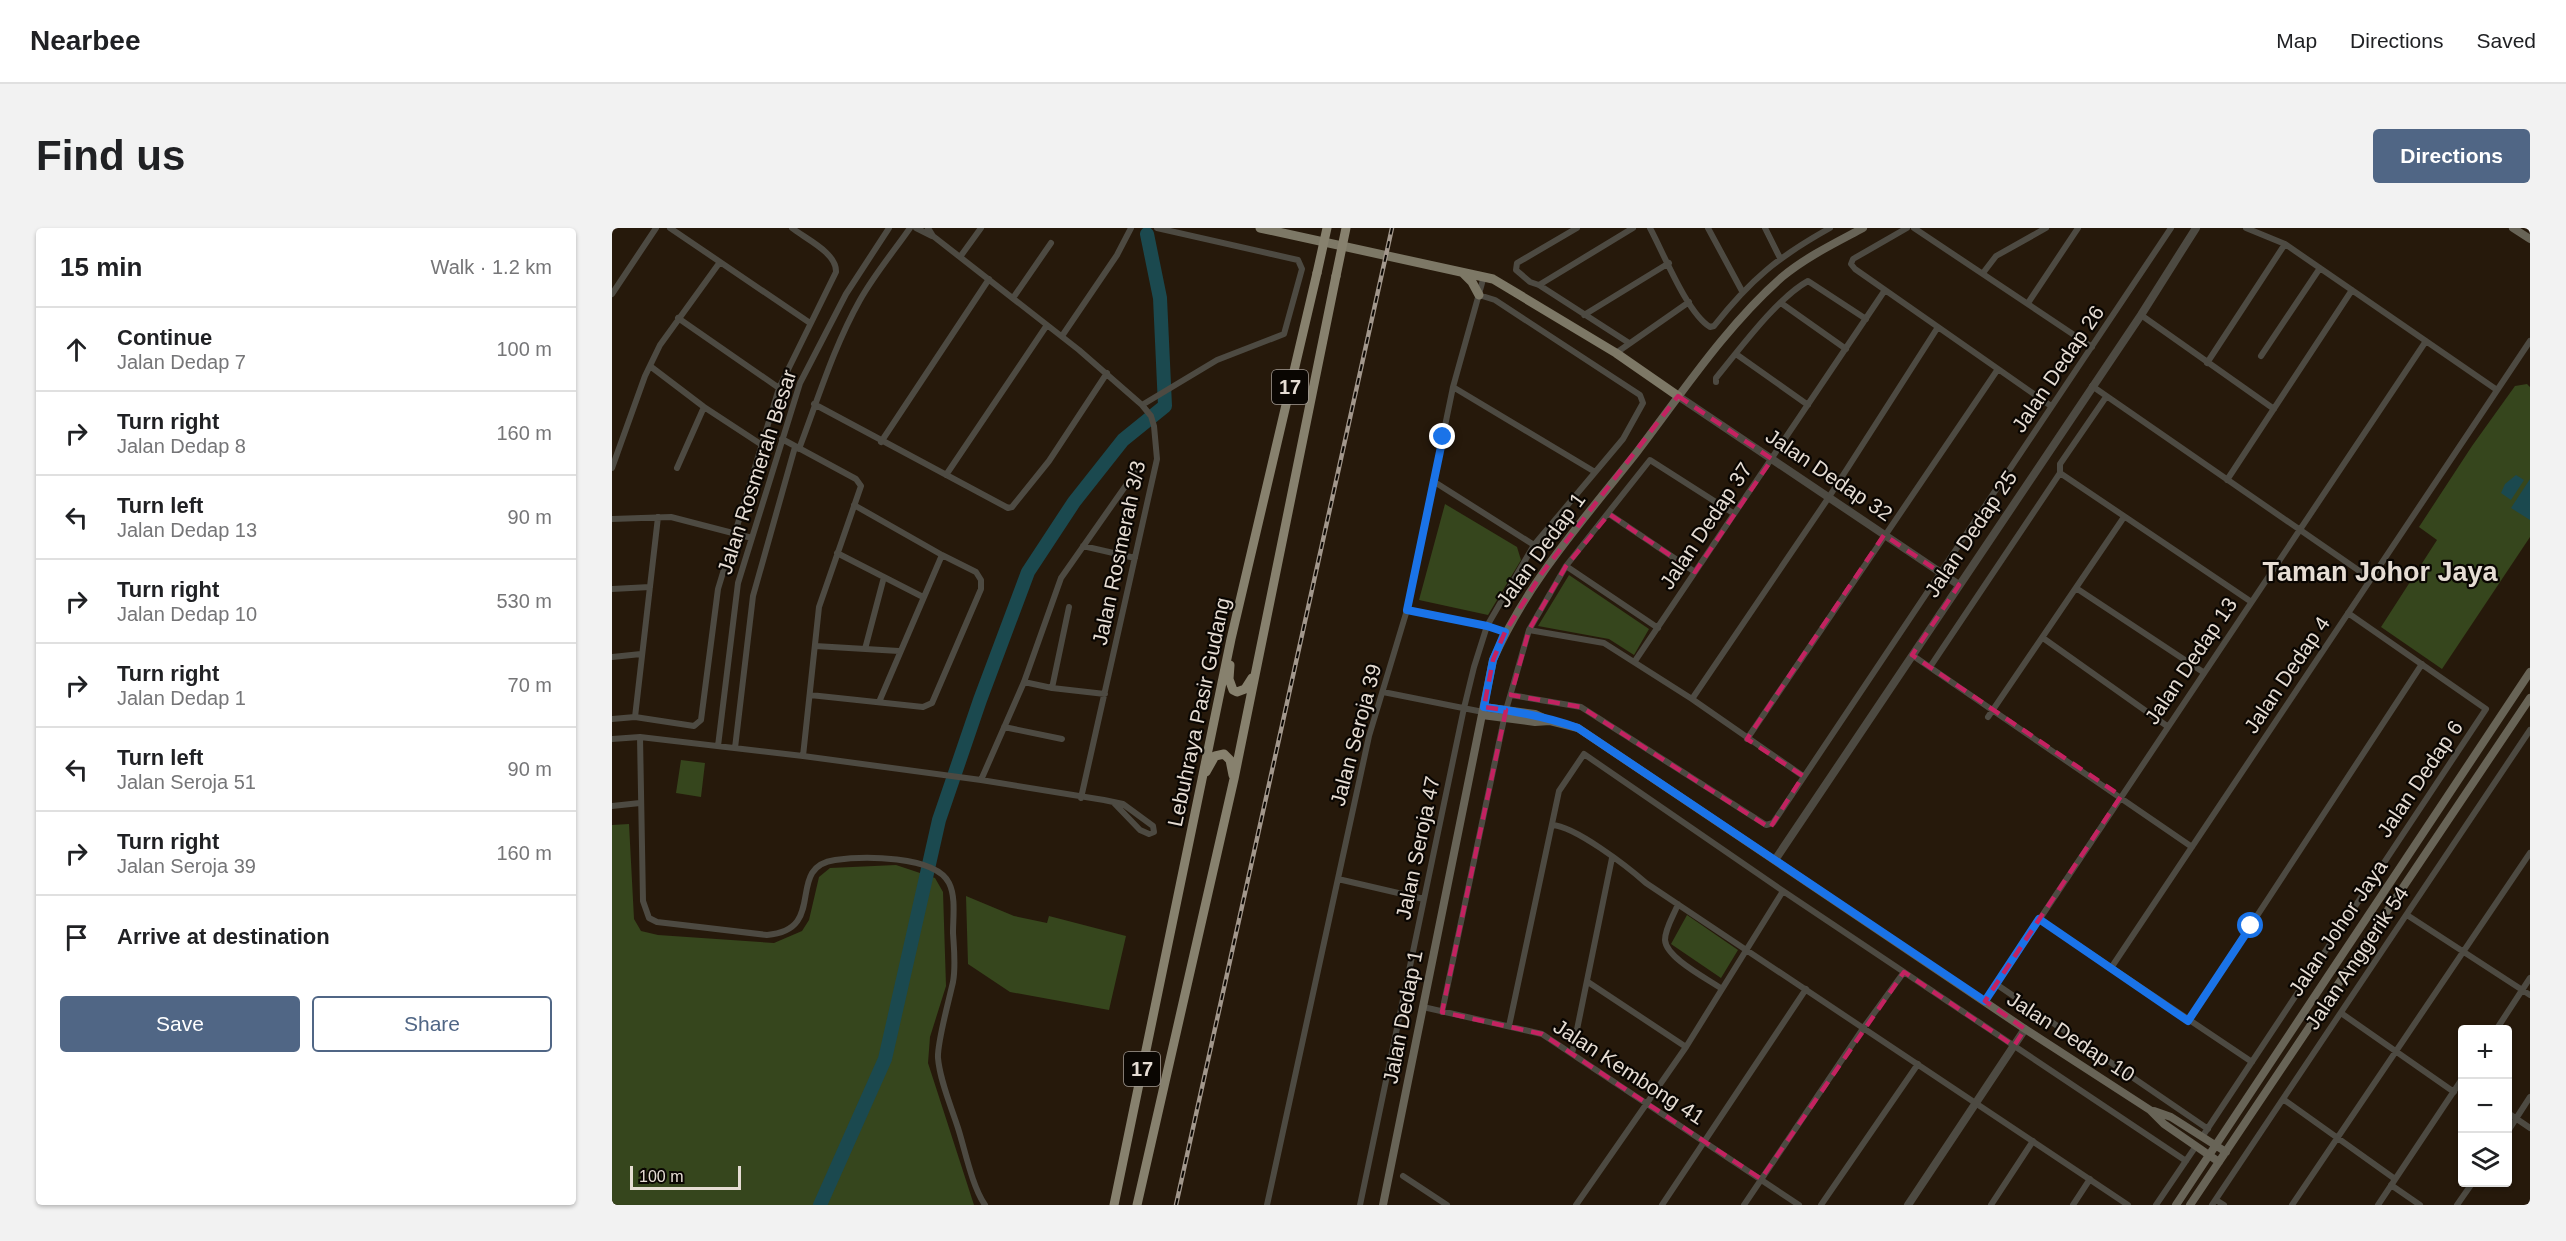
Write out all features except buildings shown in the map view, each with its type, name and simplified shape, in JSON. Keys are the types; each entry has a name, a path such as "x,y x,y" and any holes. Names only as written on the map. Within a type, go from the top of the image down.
{"highway":[{"name":"Lebuhraya Pasir Gudang","path":"1114,1205 1188,857 1231,639 1327,228"},
{"name":"17","path":"1137,1205 1234,779 1346,228"},
{"path":"1231,639 1229,679 1233,690 1237,692 1245,690 1257,669"},
{"path":"1202,780 1215,756 1219,754 1224,754 1230,760 1234,779"}],"main road":[{"path":"1260,228 1484,276 1505,285 1616,353 1678,396"},
{"name":"Jalan Dedap 1","path":"1383,1205 1493,660 1505,632 1542,573 1678,396 1753,305 1808,258 1863,228"},
{"path":"2513,228 2530,239"},
{"path":"1459,271 1472,282 1479,295"},
{"name":"Jalan Johor Jaya","path":"2176,1205 2530,672"},
{"name":"Jalan Johor Jaya","path":"2190,1205 2530,698"},
{"name":"Jalan Dedap 10","path":"1483,711 1535,714 1550,721 1578,728 2025,1029 2150,1110 2164,1124 2219,1162"},
{"name":"Jalan Dedap 10","path":"2150,1110 2171,1117 2226,1152"}],"street":[{"path":"612,294 614,285 656,228"},
{"path":"670,228 810,323"},
{"path":"612,719 635,717 694,726 701,720 718,589 779,388 810,323 834,280 837,267 830,256 792,228"},
{"name":"Jalan Rosmerah Besar","path":"718,746 735,600 802,377 846,294 889,228"},
{"path":"735,748 753,596 797,448 861,298 910,228"},
{"name":"Jalan Rosmerah 3/3","path":"916,228 933,236 1107,373 1142,405 1151,416 1154,426 1157,459 1081,798"},
{"name":"Jalan Rosmerah 3/3","path":"928,228 933,236"},
{"path":"960,257 981,228"},
{"path":"1062,336 1117,255 1131,228"},
{"path":"1142,405 1217,360 1284,334 1302,269 1298,260 1157,228"},
{"path":"1577,228 1517,263 1516,270 1530,282 1539,285 1629,343"},
{"path":"1539,285 1633,228"},
{"path":"1650,228 1689,302 1702,322 1710,327 1714,326 1742,291 1780,258 1821,230 1830,228"},
{"path":"1708,228 1742,291"},
{"path":"1765,228 1780,258"},
{"path":"1907,228 1853,259 1851,264 1854,269 2051,406"},
{"path":"1914,228 2092,347"},
{"path":"1983,273 1996,256 2046,228"},
{"path":"2028,303 2078,228"},
{"name":"Jalan Dedap 26","path":"1511,695 1581,707 1770,826 2171,228"},
{"name":"Jalan Dedap 25","path":"1775,860 2141,315 2196,228"},
{"path":"2246,228 2285,244 2497,390"},
{"path":"1013,298 1051,243"},
{"path":"2207,363 2285,244"},
{"path":"612,468 660,345 720,262"},
{"path":"1584,315 1669,263"},
{"path":"2261,356 2320,268"},
{"name":"Jalan Seroja 39","path":"1267,1205 1369,736 1407,610 1454,387 1484,276"},
{"path":"881,442 989,279"},
{"path":"1716,382 1716,378 1781,303 1808,281 1866,319"},
{"name":"Jalan Dedap 37","path":"1635,662 1885,290"},
{"path":"2227,480 2352,290"},
{"name":"Jalan Seroja 47","path":"1360,1205 1464,708 1487,626 1534,545 1623,439 1643,403 1640,395 1495,300 1479,295"},
{"path":"1616,353 1689,302"},
{"path":"1781,303 1846,349"},
{"path":"2141,315 2274,409"},
{"path":"678,318 779,388"},
{"path":"946,475 1047,325"},
{"path":"1692,699 1829,497 1938,327"},
{"name":"Jalan Dedap 13","path":"1985,1001 2250,601 2426,341"},
{"name":"Jalan Dedap 4","path":"2111,969 2530,341"},
{"path":"1736,354 1808,405"},
{"path":"650,366 704,407 762,445"},
{"path":"1747,738 1998,369"},
{"path":"814,404 881,442 1012,507 1049,461 1107,373"},
{"path":"2092,386 2371,579"},
{"path":"1454,387 1595,472"},
{"name":"Jalan Dedap 32","path":"1678,396 1959,585"},
{"path":"1930,667 2060,473 2060,464 2106,397"},
{"path":"677,468 704,407"},
{"path":"782,439 860,481 861,486 819,607 803,756"},
{"path":"1442,1012 1505,714 1529,630 1566,566 1650,460 1733,513"},
{"path":"981,780 1023,682 1061,578 1136,471"},
{"path":"2060,473 2250,601"},
{"path":"1433,481 1534,545"},
{"path":"810,695 928,706 934,700 982,584 976,572 854,505"},
{"path":"1609,514 1695,572"},
{"path":"635,717 658,517"},
{"path":"612,519 671,517 752,538"},
{"path":"1988,717 2124,518"},
{"path":"1083,546 1135,558"},
{"path":"837,554 923,597"},
{"path":"879,702 942,555"},
{"path":"1566,566 1658,628"},
{"path":"865,649 884,577"},
{"path":"612,590 650,587"},
{"path":"2076,588 2203,672"},
{"path":"1052,688 1069,607"},
{"path":"1407,610 1487,626 1505,632"},
{"path":"2188,1021 2422,664 2348,613"},
{"path":"1529,630 1604,643 1692,699 1803,776"},
{"path":"2043,638 2167,726"},
{"path":"815,646 899,651"},
{"path":"612,657 641,654"},
{"path":"1912,655 2121,796 2192,847"},
{"name":"Jalan Dedap 6","path":"2202,1137 2486,709 2422,664"},
{"path":"1023,682 1105,694"},
{"path":"1383,692 1483,711"},
{"path":"1004,727 1062,739"},
{"name":"Jalan Anggerik 54","path":"2214,1202 2530,730"},
{"path":"640,737 643,901 649,918 665,924 767,935 780,934 792,930 799,921 811,875 825,862 835,860 904,859 938,871 949,882 953,897 954,974 938,1057 985,1205"},
{"path":"612,739 640,737 803,756 981,780 1123,804 1153,826 1154,832 1149,834 1140,830 1114,804"},
{"path":"1509,1026 1559,791 1584,753 1783,891 2186,1161"},
{"path":"612,806 640,803"},
{"path":"1552,825 1563,826 1612,858 2128,1205"},
{"path":"2292,1205 2530,853"},
{"path":"1572,1054 1612,858"},
{"path":"1338,879 1424,899"},
{"path":"1576,1205 1686,1047 1783,891"},
{"path":"1678,904 1666,933 1667,948 1675,958 1722,989"},
{"path":"2407,915 2530,995"},
{"path":"2039,919 2252,1062"},
{"path":"1744,1205 1864,1027 1904,972"},
{"path":"2499,1025 2530,978"},
{"path":"1588,982 1686,1047"},
{"path":"1996,984 2208,1129"},
{"path":"1662,1205 1806,989"},
{"name":"Jalan Kembong 41","path":"1423,1007 1542,1034 1799,1205"},
{"path":"2341,1013 2454,1092"},
{"path":"1908,1205 2025,1029"},
{"path":"1821,1205 1918,1064"},
{"path":"2378,1205 2458,1086"},
{"path":"2512,1124 2530,1097"},
{"path":"2283,1099 2337,1138 2420,1205"},
{"path":"2512,1116 2530,1128"},
{"path":"1991,1205 2033,1141"},
{"path":"2156,1205 2196,1146"},
{"path":"1403,1176 1447,1205"},
{"path":"2073,1205 2090,1179"},
{"path":"2457,1205 2470,1187"},
{"path":"2214,1202 2224,1205"}],"highlighted area":[{"path":"1678,396 1772,459 1695,572 1609,514 1566,566 1529,630 1511,695 1581,707 1770,828 1803,776 1747,739 1884,535 1959,585 1912,655 2121,796 1985,1001 2025,1029 2014,1046 1904,972 1761,1179 1542,1034 1442,1012 1506,710 1484,707 1493,660 1505,632 1542,573"}],"green space":[{"path":"2527,384 2530,387 2530,537 2442,669 2381,627 2437,540 2419,527 2515,386"},
{"path":"1445,504 1517,547 1521,560 1488,615 1419,600"},
{"path":"1569,575 1649,629 1634,655 1609,639 1538,626"},
{"path":"681,760 705,763 701,797 676,793"},
{"path":"629,824 634,919 641,931 658,935 774,943 802,931 809,920 819,877 830,868 896,865 935,878 943,892 946,986 930,1037 928,1063 974,1205 612,1205 612,825"},
{"path":"966,896 1014,916 1047,923 1049,916 1126,936 1109,1010 1010,992 968,964"},
{"path":"1687,915 1738,950 1721,978 1671,944"}],"water":[{"path":"2516,475 2524,480 2511,500 2501,493 2505,484"},
{"path":"2530,479 2530,520 2511,508"}],"waterway":[{"path":"820,1205 885,1059 939,820 980,700 1028,572 1074,502 1123,440 1165,406 1160,298 1147,234"}],"railway":[{"path":"1176,1205 1392,228"}],"district":[{"name":"Taman Johor Jaya","path":"2380,572"}],"route":[{"path":"1443,437 1407,610 1487,626 1505,632 1493,660 1484,707 1535,714 1550,721 1578,728 1985,1001 2039,919 2188,1021 2251,926"}]}
